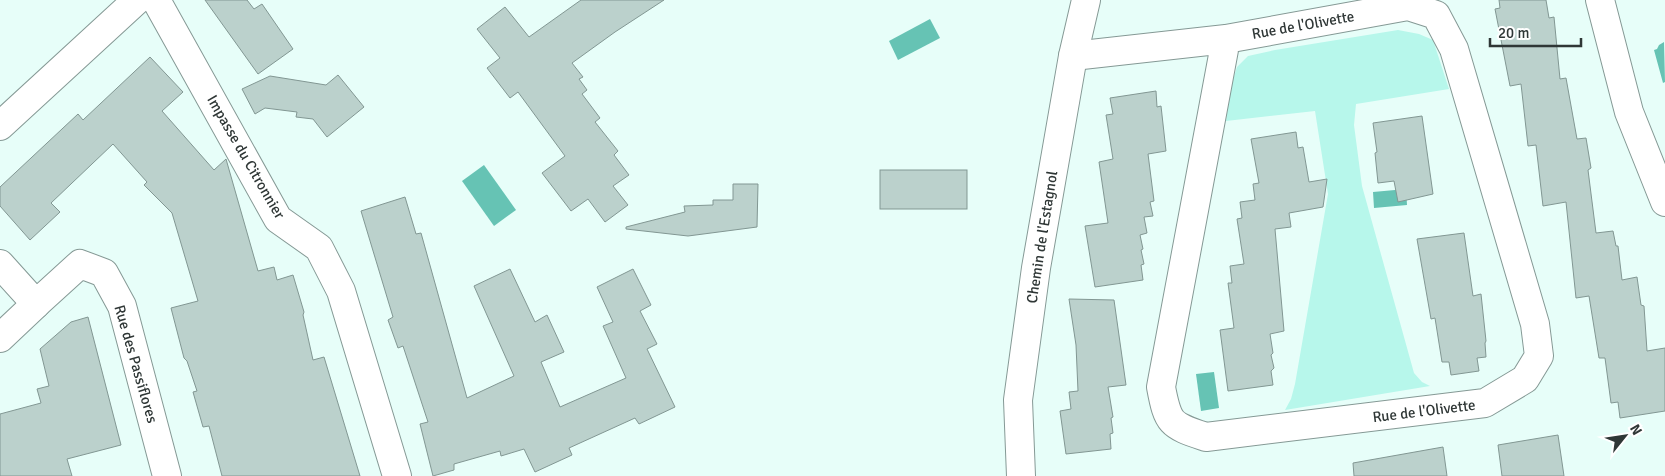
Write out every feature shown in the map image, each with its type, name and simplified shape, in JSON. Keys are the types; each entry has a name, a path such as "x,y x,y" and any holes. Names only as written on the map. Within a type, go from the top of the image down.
{"street":[{"path":"0,126 137,0"},
{"name":"Impasse du Citronnier","path":"156,0 278,219 319,248 341,291 397,476"},
{"name":"Chemin de l'Estagnol","path":"1021,476 1018,400 1036,268 1073,56 1086,0"},
{"path":"1600,0 1629,112 1665,202"},
{"name":"Rue de l'Olivette","path":"1073,56 1226,39 1408,6 1436,15 1454,49 1535,324 1539,356 1525,380 1485,403 1206,437 1178,427 1166,413 1161,387 1226,39"},
{"path":"0,264 36,304 0,338"},
{"name":"Rue des Passiflores","path":"36,304 80,264 104,273 122,306 167,476"}],"shaded area":[{"path":"930,19 940,38 898,60 889,41"},
{"path":"1398,30 1419,34 1433,40 1449,89 1356,104 1354,125 1362,186 1414,373 1422,382 1430,386 1285,410 1291,399 1295,384 1328,194 1315,111 1226,121 1231,86 1237,67 1248,56"},
{"path":"1664,42 1665,82 1663,83 1654,50"},
{"path":"484,165 516,210 494,226 462,181"},
{"path":"1406,189 1407,205 1374,208 1373,192"},
{"path":"1214,372 1219,408 1201,411 1196,374"}],"building":[{"path":"205,0 247,0 254,9 262,4 293,49 258,74"},
{"path":"581,0 664,0 572,63 583,77 579,79 587,90 582,94 600,118 595,122 618,151 614,155 629,175 613,186 628,205 605,222 588,199 571,211 542,173 565,156 518,92 510,98 487,68 500,58 477,29 505,7 529,37"},
{"path":"1499,0 1546,0 1549,18 1554,17 1560,79 1566,78 1577,139 1586,138 1591,168 1588,170 1596,233 1613,231 1616,246 1618,246 1622,280 1637,277 1641,305 1644,306 1647,351 1665,348 1665,411 1620,418 1618,402 1611,403 1605,358 1599,358 1589,296 1576,298 1566,202 1543,206 1536,145 1528,146 1521,84 1510,86 1495,9 1500,8"},
{"path":"150,57 183,92 162,111 214,170 226,159 258,271 274,267 277,280 293,275 304,312 303,315 313,360 324,357 360,476 222,476 209,426 203,427 193,392 197,391 187,361 184,358 171,308 198,301 172,213 144,185 147,182 113,144 51,203 60,212 30,240 0,206 0,187 78,114 83,120"},
{"path":"338,75 364,107 327,137 313,119 296,117 297,112 265,108 255,114 242,89 270,76 326,85"},
{"path":"1156,91 1157,107 1161,106 1166,151 1148,154 1154,201 1150,202 1153,216 1144,217 1147,233 1140,235 1144,264 1141,265 1143,280 1095,287 1085,226 1108,223 1099,162 1113,159 1106,115 1113,114 1110,98"},
{"path":"1422,116 1433,194 1398,202 1394,181 1378,183 1375,153 1377,152 1373,123"},
{"path":"1296,132 1298,148 1303,147 1309,182 1327,179 1323,207 1289,213 1291,227 1275,229 1284,331 1270,334 1274,368 1271,371 1273,385 1228,391 1220,330 1234,328 1228,283 1232,283 1230,266 1244,264 1237,219 1242,218 1240,202 1255,200 1253,184 1259,183 1251,139"},
{"path":"880,170 967,170 967,209 880,209"},
{"path":"733,184 758,184 757,227 688,236 626,229 626,227 685,212 684,206 713,205 713,200 733,200"},
{"path":"405,197 416,234 421,233 467,398 514,376 474,286 510,269 535,322 547,315 564,352 541,362 560,407 626,378 603,326 613,322 597,287 633,269 651,305 640,311 657,344 647,349 675,407 639,424 635,418 569,448 572,455 535,472 524,449 501,456 500,451 454,464 454,470 433,476 420,424 428,422 403,346 398,348 388,320 393,317 361,211"},
{"path":"1464,233 1473,296 1481,294 1486,357 1477,358 1479,371 1451,375 1449,362 1442,362 1435,318 1431,319 1417,239"},
{"path":"1069,299 1114,300 1126,385 1108,387 1113,417 1111,418 1113,433 1110,434 1111,449 1066,454 1060,411 1071,409 1069,392 1078,391 1076,345"},
{"path":"88,317 121,445 67,459 72,476 0,476 0,414 41,403 37,389 49,386 40,349 71,322"},
{"path":"1558,435 1564,476 1502,476 1498,445"},
{"path":"1443,447 1447,476 1354,476 1353,463"}]}
